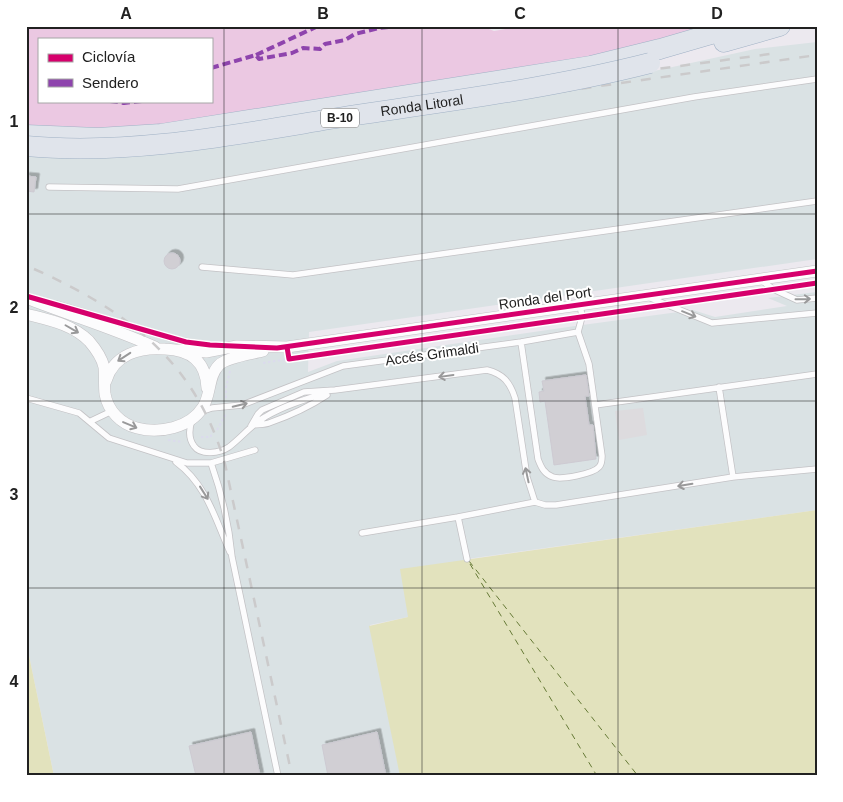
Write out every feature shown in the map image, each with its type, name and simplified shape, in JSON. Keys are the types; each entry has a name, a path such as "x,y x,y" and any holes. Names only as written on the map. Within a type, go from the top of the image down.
{"highway":[{"name":"Ronda Litoral","path":"26,146 92,149 158,145 552,84 609,73 739,26"},
{"name":"Ronda Litoral","path":"26,135 98,138 161,134 541,75 661,54 780,26"}],"street":[{"name":"Ronda del Port","path":"277,348 817,271"},
{"path":"26,297 65,314 140,339 157,348"},
{"path":"26,314 64,324 88,340 102,361 107,399 112,410 122,422 146,430 173,428 194,417 203,407 214,372 222,362 277,348"},
{"path":"105,387 111,370 120,358 135,351 157,348 206,352 237,346 277,348"},
{"path":"178,350 190,355 202,367 206,380 206,399"}],"lane":[{"path":"49,187 178,189 694,97 817,79"},
{"path":"202,268 293,275 817,201"},
{"path":"759,279 773,289 797,300 817,298"},
{"path":"644,296 712,323 817,313"},
{"path":"26,297 178,340 210,345 237,346"},
{"path":"521,342 538,459 541,467 552,477 558,478 589,474 600,467 602,456 588,364 578,332 582,317 580,304"},
{"path":"799,315 817,308"},
{"path":"799,315 817,318"},
{"name":"Accés Grimaldi","path":"194,417 212,408 242,405 343,366 521,342 578,332"},
{"path":"194,417 189,428 190,437 195,448 203,452 212,452 225,449 251,426 262,410 304,392 335,390 487,370 496,372 506,378 512,387 527,477 535,502"},
{"path":"595,405 817,374"},
{"path":"719,387 733,478"},
{"path":"251,426 268,423 303,409 335,390"},
{"path":"26,398 72,410 91,421 109,438 187,464 211,463 255,450"},
{"path":"91,421 112,410"},
{"path":"171,458 191,475 207,497 232,557"},
{"path":"211,463 219,485 229,529 232,557 278,776"},
{"path":"362,533 535,502 545,505 556,504 733,478 817,469"},
{"path":"458,517 467,559"}],"path":[{"path":"289,359 309,356"},
{"path":"226,398 226,387 230,370"},
{"path":"217,430 226,414"},
{"path":"201,437 211,437 212,432"}],"shaded area":[{"path":"26,26 481,26 494,31 522,26 713,26 596,57 162,127 97,131 26,126"},
{"path":"817,42 817,259 309,332 308,372 337,361 575,326 693,310 715,317 787,306 768,298 817,292 817,510 467,559 408,617 370,625 408,776 54,776 26,641 26,153 366,124 613,80 755,49"},
{"path":"643,408 647,435 619,440 615,411"},
{"path":"817,510 817,776 400,776 369,626 408,617 400,569"},
{"path":"26,641 50,757 54,776 26,776"}],"building":[{"path":"26,176 36,177 34,192 26,191"},
{"path":"172,253 178,255 180,261 178,267 172,269 166,267 164,261 166,255"},
{"path":"586,375 589,396 585,396 589,425 593,425 596,459 554,465 545,401 540,402 539,392 544,391 542,381"},
{"path":"251,732 260,776 196,776 189,746"},
{"path":"377,732 386,776 328,776 322,745"}],"ferry route":[{"path":"469,561 638,776"},
{"path":"470,564 597,776"}],"railway":[{"path":"26,140 122,145 292,121 401,103 770,54"},
{"path":"26,148 66,152 120,152 223,140 817,55"},
{"path":"34,269 68,285 128,322 154,344 177,369 196,396 212,428 225,464 292,776"}],"marked path":[{"path":"256,55 318,26"},
{"path":"212,68 256,55 259,59 292,53 303,48 320,49 325,44 345,40 355,34 379,28 398,26"},
{"path":"496,26 507,26"},
{"path":"117,102 133,102"}],"cycle path":[{"path":"26,296 186,342 277,348 817,271"},
{"path":"287,347 289,359 817,283"}]}
